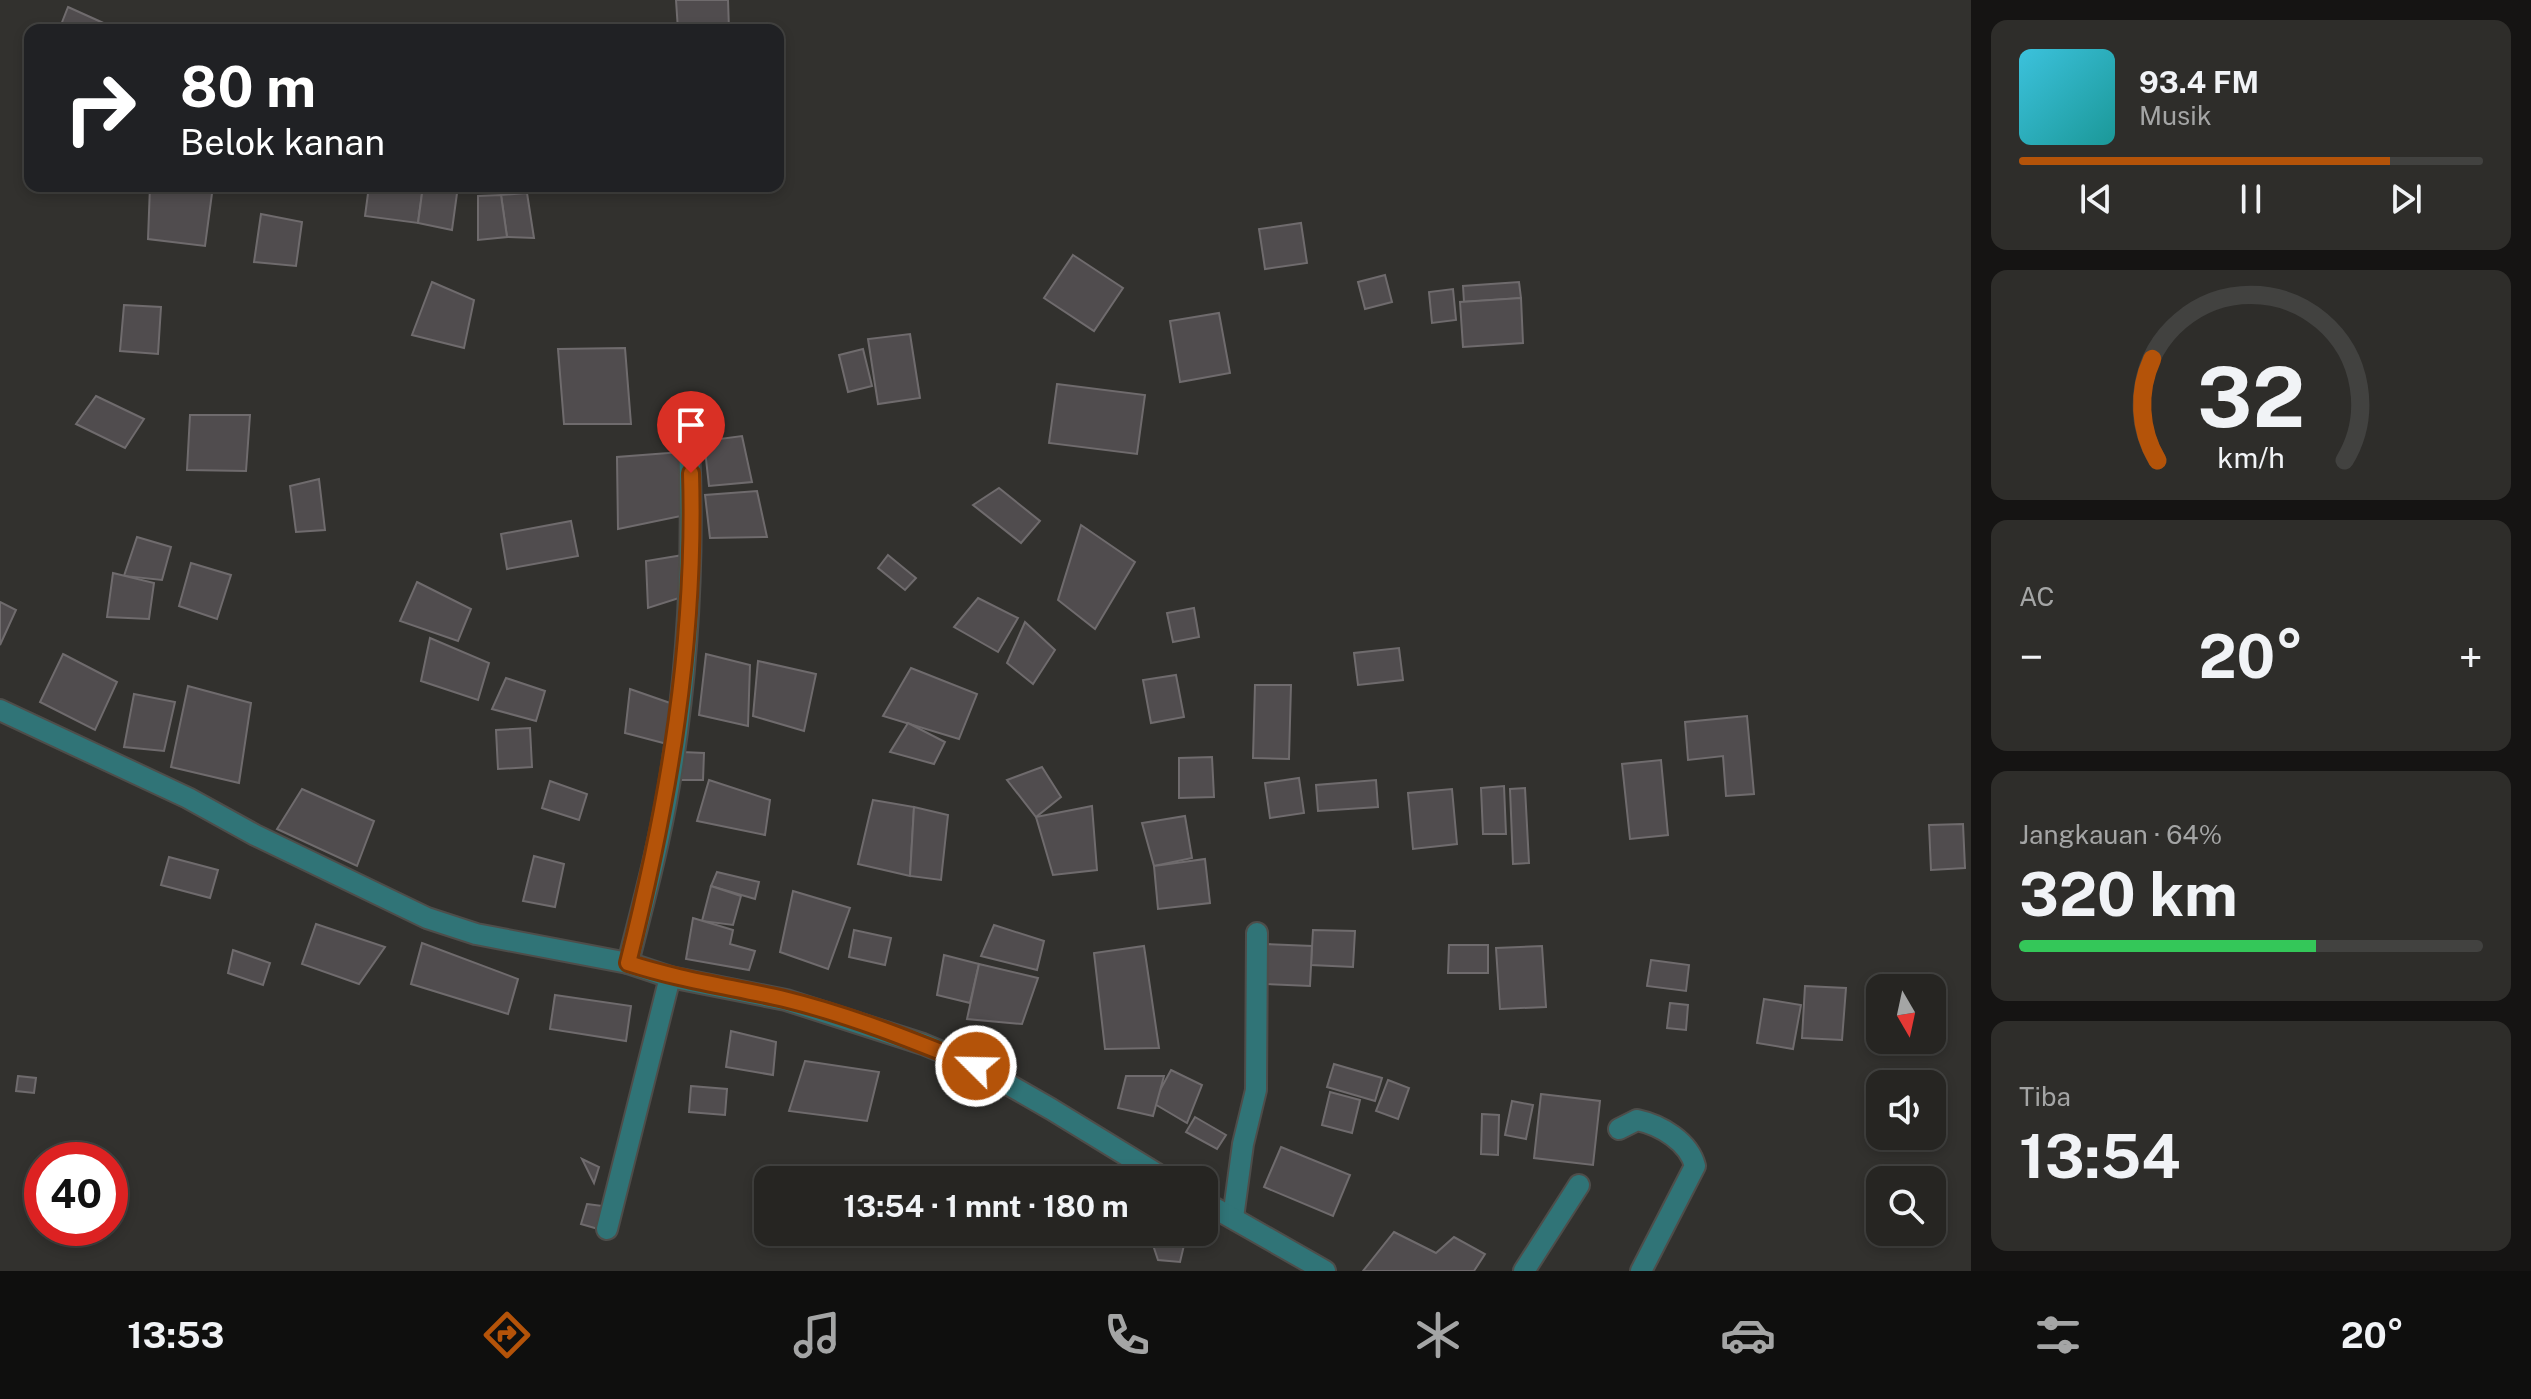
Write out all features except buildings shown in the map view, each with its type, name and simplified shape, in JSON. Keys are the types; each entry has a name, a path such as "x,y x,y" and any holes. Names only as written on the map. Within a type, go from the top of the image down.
{"street":[{"path":"628,963 656,846 678,725 693,531 689,444"},
{"path":"0,710 174,791 291,853 427,918 476,934 628,963 670,977 786,1000 923,1044 976,1066 1144,1166"},
{"path":"1233,1218 1243,1144 1256,1090 1257,933"},
{"path":"607,1229 670,977"},
{"path":"1619,1129 1637,1120 1658,1128 1689,1150 1695,1166 1641,1271"},
{"path":"1524,1271 1579,1185"},
{"path":"1218,1210 1325,1271"}],"route":[{"path":"691,473 693,531 678,725 669,787 628,963 670,977 786,1000 923,1044 976,1066"}]}
